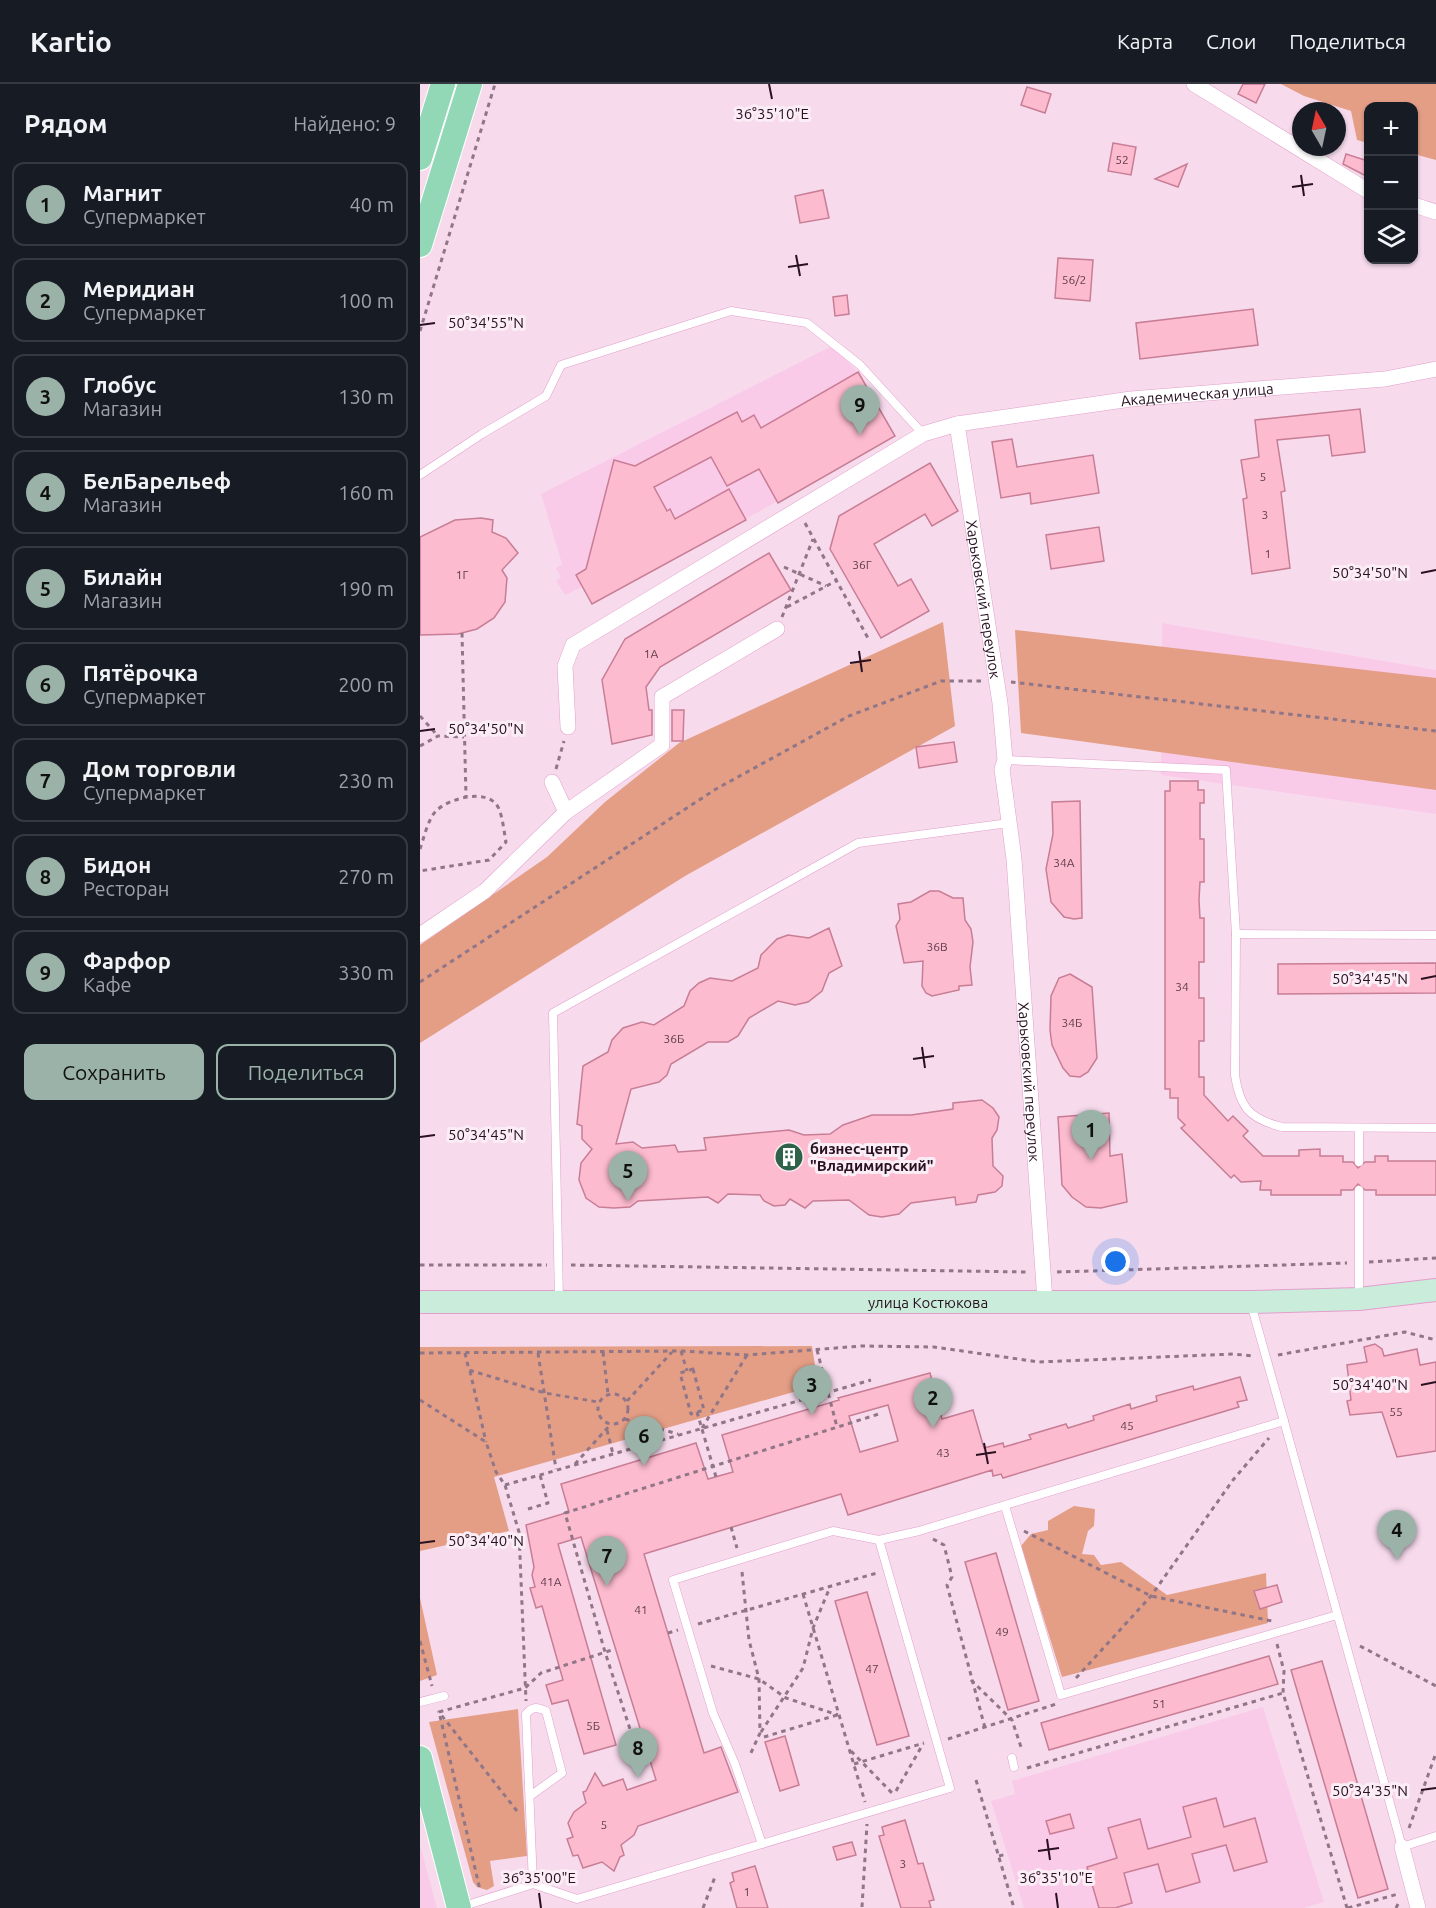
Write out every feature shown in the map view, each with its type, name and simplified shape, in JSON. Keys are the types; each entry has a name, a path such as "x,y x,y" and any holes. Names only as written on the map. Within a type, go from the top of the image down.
{"main road":[{"path":"420,158 443,84"},
{"path":"420,245 470,84"},
{"name":"улица Костюкова","path":"420,1302 1251,1302 1359,1299 1436,1290"},
{"path":"420,1758 459,1908"}],"street":[{"path":"1194,84 1364,189"},
{"path":"1418,207 1436,212"},
{"name":"Академическая улица","path":"957,423 1131,399 1385,379 1436,369"},
{"path":"568,727 564,666 573,645 923,434 957,423"},
{"name":"Харьковский переулок","path":"957,423 997,680 1005,760 1002,769 1009,823 1045,1301"},
{"path":"420,935 485,891 566,812 662,745 662,697 777,629"},
{"path":"552,782 566,812"},
{"path":"1402,1847 1418,1908"}],"lane":[{"path":"420,476 482,434 546,396 561,365 730,311 807,323 860,365 923,434"},
{"path":"1005,760 1226,770 1236,934 1235,1075 1238,1094 1248,1111 1263,1122 1282,1127 1436,1128"},
{"path":"559,1301 553,1013 858,843 1009,823"},
{"path":"1236,934 1436,935"},
{"path":"1359,1128 1359,1162"},
{"path":"1359,1190 1359,1299"},
{"path":"1251,1302 1402,1847 1436,1836"},
{"path":"762,1844 735,1764 713,1713 673,1580 833,1531 879,1540 919,1531 1284,1420"},
{"path":"1005,1506 1061,1695 1337,1615"},
{"path":"459,1908 533,1884 577,1899 950,1788 879,1540"},
{"path":"420,1702 444,1696"},
{"path":"530,1796 562,1773 546,1711 537,1707 530,1709 526,1714 533,1884"},
{"path":"1012,1758 1014,1767"}],"path":[{"path":"420,331 495,84"},
{"path":"797,508 869,640"},
{"path":"777,629 813,538"},
{"path":"784,567 826,586"},
{"path":"786,608 836,581"},
{"path":"462,633 466,797"},
{"path":"420,982 716,789 849,716 941,681 997,680 1436,731"},
{"path":"420,716 438,736"},
{"path":"552,782 568,727"},
{"path":"420,746 438,736 464,736"},
{"path":"420,849 435,811 452,800 466,797 489,799 499,807 506,842 489,860 420,871"},
{"path":"420,1264 1043,1273 1359,1263 1436,1258"},
{"path":"420,1353 681,1351 747,1355 861,1346 934,1347 1039,1362 1233,1354 1266,1357 1405,1332 1436,1340"},
{"path":"817,1350 838,1427"},
{"path":"627,1401 673,1351"},
{"path":"681,1351 687,1371"},
{"path":"603,1352 608,1394"},
{"path":"465,1353 486,1442 496,1472 505,1485 519,1532 526,1714"},
{"path":"538,1353 556,1470"},
{"path":"702,1428 747,1355"},
{"path":"693,1369 704,1410 698,1412 691,1414 680,1373 693,1369"},
{"path":"469,1370 545,1394 598,1402"},
{"path":"505,1485 871,1380"},
{"path":"608,1394 618,1394 627,1401 628,1410 625,1419 618,1424 610,1425 601,1420 597,1412 598,1402 608,1394"},
{"path":"420,1400 486,1442"},
{"path":"698,1412 716,1477"},
{"path":"641,1763 605,1652 565,1513 882,1413"},
{"path":"625,1419 680,1435"},
{"path":"1061,1695 1151,1596 1233,1480 1284,1420"},
{"path":"574,1465 610,1425"},
{"path":"607,1430 613,1454"},
{"path":"528,1509 548,1503 540,1475"},
{"path":"1011,1525 1041,1537 1151,1596 1274,1621"},
{"path":"731,1527 741,1559 749,1640 759,1679 760,1733"},
{"path":"919,1531 944,1545 952,1577 947,1586 985,1728"},
{"path":"668,1633 880,1572"},
{"path":"750,1755 760,1733 786,1698 803,1668 813,1628 830,1586"},
{"path":"803,1594 867,1814 862,1907"},
{"path":"1344,1638 1436,1686"},
{"path":"420,1641 483,1901"},
{"path":"1276,1641 1284,1671 1283,1693 1348,1908 1403,1893"},
{"path":"439,1712 525,1688 542,1672 615,1649"},
{"path":"703,1664 759,1679 786,1698 839,1715"},
{"path":"971,1680 1012,1720 1028,1769 1283,1693"},
{"path":"854,1764 1012,1720 1056,1704"},
{"path":"439,1712 531,1829"},
{"path":"764,1737 839,1715"},
{"path":"850,1750 894,1795 923,1744"},
{"path":"1402,1847 1436,1754"},
{"path":"976,1780 1014,1908"},
{"path":"999,1856 1007,1854"},
{"path":"703,1908 715,1877"}],"shaded area":[{"path":"1281,84 1436,84 1436,160 1418,155 1418,102 1364,102 1364,142 1357,140 1351,111 1346,109 1346,102 1323,102 1304,96"},
{"path":"832,346 858,372 895,436 592,604 582,587 565,595 556,581 561,577 556,568 562,564 541,494"},
{"path":"943,622 955,726 685,876 420,1043 420,945 547,857 605,802 679,743"},
{"path":"1162,623 1436,670 1436,814 1161,775"},
{"path":"1015,630 1436,678 1436,790 1021,733"},
{"path":"812,1346 818,1385 494,1477 509,1531 420,1551 420,1347"},
{"path":"1074,1506 1095,1509 1094,1526 1088,1531 1082,1554 1094,1555 1101,1565 1121,1562 1167,1595 1266,1573 1268,1623 1062,1677 1021,1546 1031,1534 1048,1530 1048,1521"},
{"path":"420,1598 437,1675 420,1681"},
{"path":"1263,1707 1324,1902 1303,1908 1024,1908 991,1801 1015,1794 1012,1781"},
{"path":"518,1709 527,1856 490,1861 494,1886 487,1890 477,1887 473,1882 429,1722"},
{"path":"420,1845 437,1908 420,1908"}],"building":[{"path":"1243,84 1265,84 1256,103 1238,94"},
{"path":"1027,87 1051,94 1045,113 1021,105"},
{"path":"1113,143 1136,147 1131,175 1108,171"},
{"path":"1346,154 1364,160 1364,175 1343,164"},
{"path":"1187,164 1178,187 1155,179"},
{"path":"823,190 829,218 800,223 795,196"},
{"path":"1058,258 1093,260 1090,301 1055,298"},
{"path":"847,295 849,314 835,316 833,297"},
{"path":"1253,309 1258,345 1140,359 1136,323"},
{"path":"858,372 895,436 778,503 759,469 727,486 711,457 654,487 667,511 670,509 675,519 729,489 746,520 592,604 576,575 586,569 614,460 635,466 737,412 742,422 754,415 761,428"},
{"path":"1360,409 1365,452 1332,456 1329,435 1277,440 1285,491 1281,492 1290,568 1252,574 1243,499 1247,498 1241,460 1259,457 1255,420"},
{"path":"1012,439 1017,467 1093,455 1099,493 1031,504 1030,493 1001,498 992,442"},
{"path":"930,463 958,511 932,526 925,514 874,544 898,586 911,579 929,611 881,638 830,549 839,516"},
{"path":"481,518 493,520 492,532 506,538 518,553 502,570 507,578 505,602 494,618 477,629 458,634 420,635 420,537 455,520"},
{"path":"1099,527 1104,561 1051,569 1046,535"},
{"path":"769,553 791,590 660,667 646,687 649,710 652,710 652,735 612,744 602,680 625,639"},
{"path":"672,710 684,710 683,741 672,741"},
{"path":"954,742 957,762 919,768 916,747"},
{"path":"1170,781 1198,781 1198,790 1204,790 1204,803 1200,803 1200,839 1204,839 1204,882 1200,882 1199,900 1200,918 1204,918 1204,962 1199,962 1199,998 1204,998 1204,1041 1199,1041 1199,1077 1204,1077 1204,1095 1228,1121 1233,1116 1248,1131 1243,1136 1263,1156 1299,1156 1299,1150 1320,1149 1320,1156 1343,1156 1343,1162 1353,1162 1358,1168 1365,1162 1375,1162 1375,1156 1388,1156 1388,1161 1436,1161 1436,1195 1376,1195 1376,1190 1365,1190 1358,1184 1353,1190 1341,1190 1341,1195 1271,1195 1271,1190 1260,1190 1261,1181 1241,1182 1234,1175 1231,1178 1181,1128 1185,1125 1178,1118 1178,1098 1170,1098 1170,1089 1165,1089 1165,791 1170,791"},
{"path":"1080,801 1082,918 1074,919 1064,917 1051,902 1046,869 1053,834 1052,802"},
{"path":"930,891 939,891 953,898 963,898 965,920 971,929 973,942 970,967 972,985 959,986 959,990 932,996 926,993 922,986 923,961 904,963 896,926 900,919 898,904 911,902"},
{"name":"бизнес-центр \"Владимирский\"","path":"829,928 842,966 829,973 822,991 808,1002 795,1005 778,1001 749,1018 738,1036 728,1042 708,1042 671,1064 667,1075 659,1082 631,1089 616,1144 633,1142 642,1148 675,1145 678,1152 706,1150 704,1138 789,1130 804,1135 830,1134 843,1125 872,1115 911,1115 953,1109 953,1103 982,1100 993,1108 999,1117 997,1130 992,1138 993,1166 1003,1176 1002,1186 995,1192 978,1195 976,1202 956,1205 955,1197 911,1203 899,1214 882,1217 869,1215 849,1200 813,1201 805,1208 790,1199 785,1205 774,1206 764,1201 760,1195 728,1194 718,1203 708,1197 638,1201 630,1207 614,1208 599,1207 586,1198 579,1180 581,1163 592,1149 582,1139 582,1126 577,1124 583,1066 608,1052 612,1040 623,1028 642,1022 654,1025 684,1006 690,991 699,983 710,978 732,981 758,968 761,955 777,939 788,935 809,938"},
{"path":"1436,963 1436,993 1278,994 1278,964"},
{"path":"1070,974 1092,987 1097,1058 1088,1072 1080,1077 1070,1076 1063,1068 1052,1045 1050,1030 1051,996 1059,978"},
{"path":"1109,1113 1110,1156 1122,1154 1127,1202 1101,1208 1086,1207 1072,1197 1062,1185 1058,1117"},
{"path":"1375,1344 1382,1349 1384,1356 1417,1349 1420,1365 1436,1362 1436,1451 1397,1457 1382,1412 1350,1415 1347,1401 1351,1400 1347,1365 1367,1362 1364,1347"},
{"path":"930,1373 942,1419 973,1410 984,1448 1003,1443 1004,1447 1031,1439 1029,1435 1066,1424 1068,1428 1094,1420 1093,1416 1130,1404 1131,1409 1157,1401 1156,1396 1193,1386 1194,1390 1240,1377 1247,1400 1237,1402 1239,1407 1003,1478 1001,1474 993,1476 992,1470 848,1515 841,1494 644,1554 704,1753 721,1747 738,1792 638,1826 634,1835 621,1845 624,1855 620,1857 614,1871 602,1862 583,1868 578,1855 573,1856 567,1839 573,1837 568,1823 574,1812 586,1803 583,1792 586,1791 595,1773 603,1786 623,1779 627,1790 656,1780 581,1537 558,1544 616,1745 584,1754 568,1700 552,1704 546,1685 563,1680 542,1606 536,1608 530,1588 535,1587 532,1575 534,1567 526,1525 569,1512 561,1484 696,1443 708,1479 733,1472 722,1435 839,1400 838,1398","holes":["888,1405 898,1441 860,1452 849,1416"]},
{"path":"996,1553 1039,1701 1008,1710 965,1562"},
{"path":"1277,1585 1282,1602 1260,1609 1254,1591"},
{"path":"867,1592 909,1736 877,1745 835,1601"},
{"path":"1269,1656 1278,1684 1049,1750 1041,1723"},
{"path":"1322,1661 1388,1889 1358,1898 1291,1670"},
{"path":"785,1736 799,1785 780,1791 765,1742"},
{"path":"1216,1798 1224,1827 1255,1818 1267,1862 1234,1871 1226,1845 1192,1854 1200,1882 1166,1892 1158,1864 1124,1873 1132,1903 1115,1908 1099,1908 1087,1867 1117,1858 1108,1828 1140,1819 1148,1849 1191,1837 1183,1807"},
{"path":"1070,1814 1074,1828 1050,1834 1046,1821"},
{"path":"905,1820 918,1864 923,1863 934,1900 929,1901 931,1908 901,1908 879,1836 884,1835 882,1827"},
{"path":"852,1842 856,1855 837,1860 833,1847"},
{"path":"755,1866 768,1908 737,1908 730,1883 734,1881 732,1873"}],"place":[{"name":"Фарфор","path":"860,435"},
{"name":"бизнес-центр \"Владимирский\"","path":"789,1157"},
{"name":"Магнит","path":"1091,1160"},
{"name":"Билайн","path":"628,1201"},
{"name":"Глобус","path":"812,1415"},
{"name":"Меридиан","path":"933,1428"},
{"name":"Пятёрочка","path":"644,1466"},
{"name":"БелБарельеф","path":"1397,1560"},
{"name":"Дом торговли","path":"607,1586"},
{"name":"Бидон","path":"638,1778"}]}
